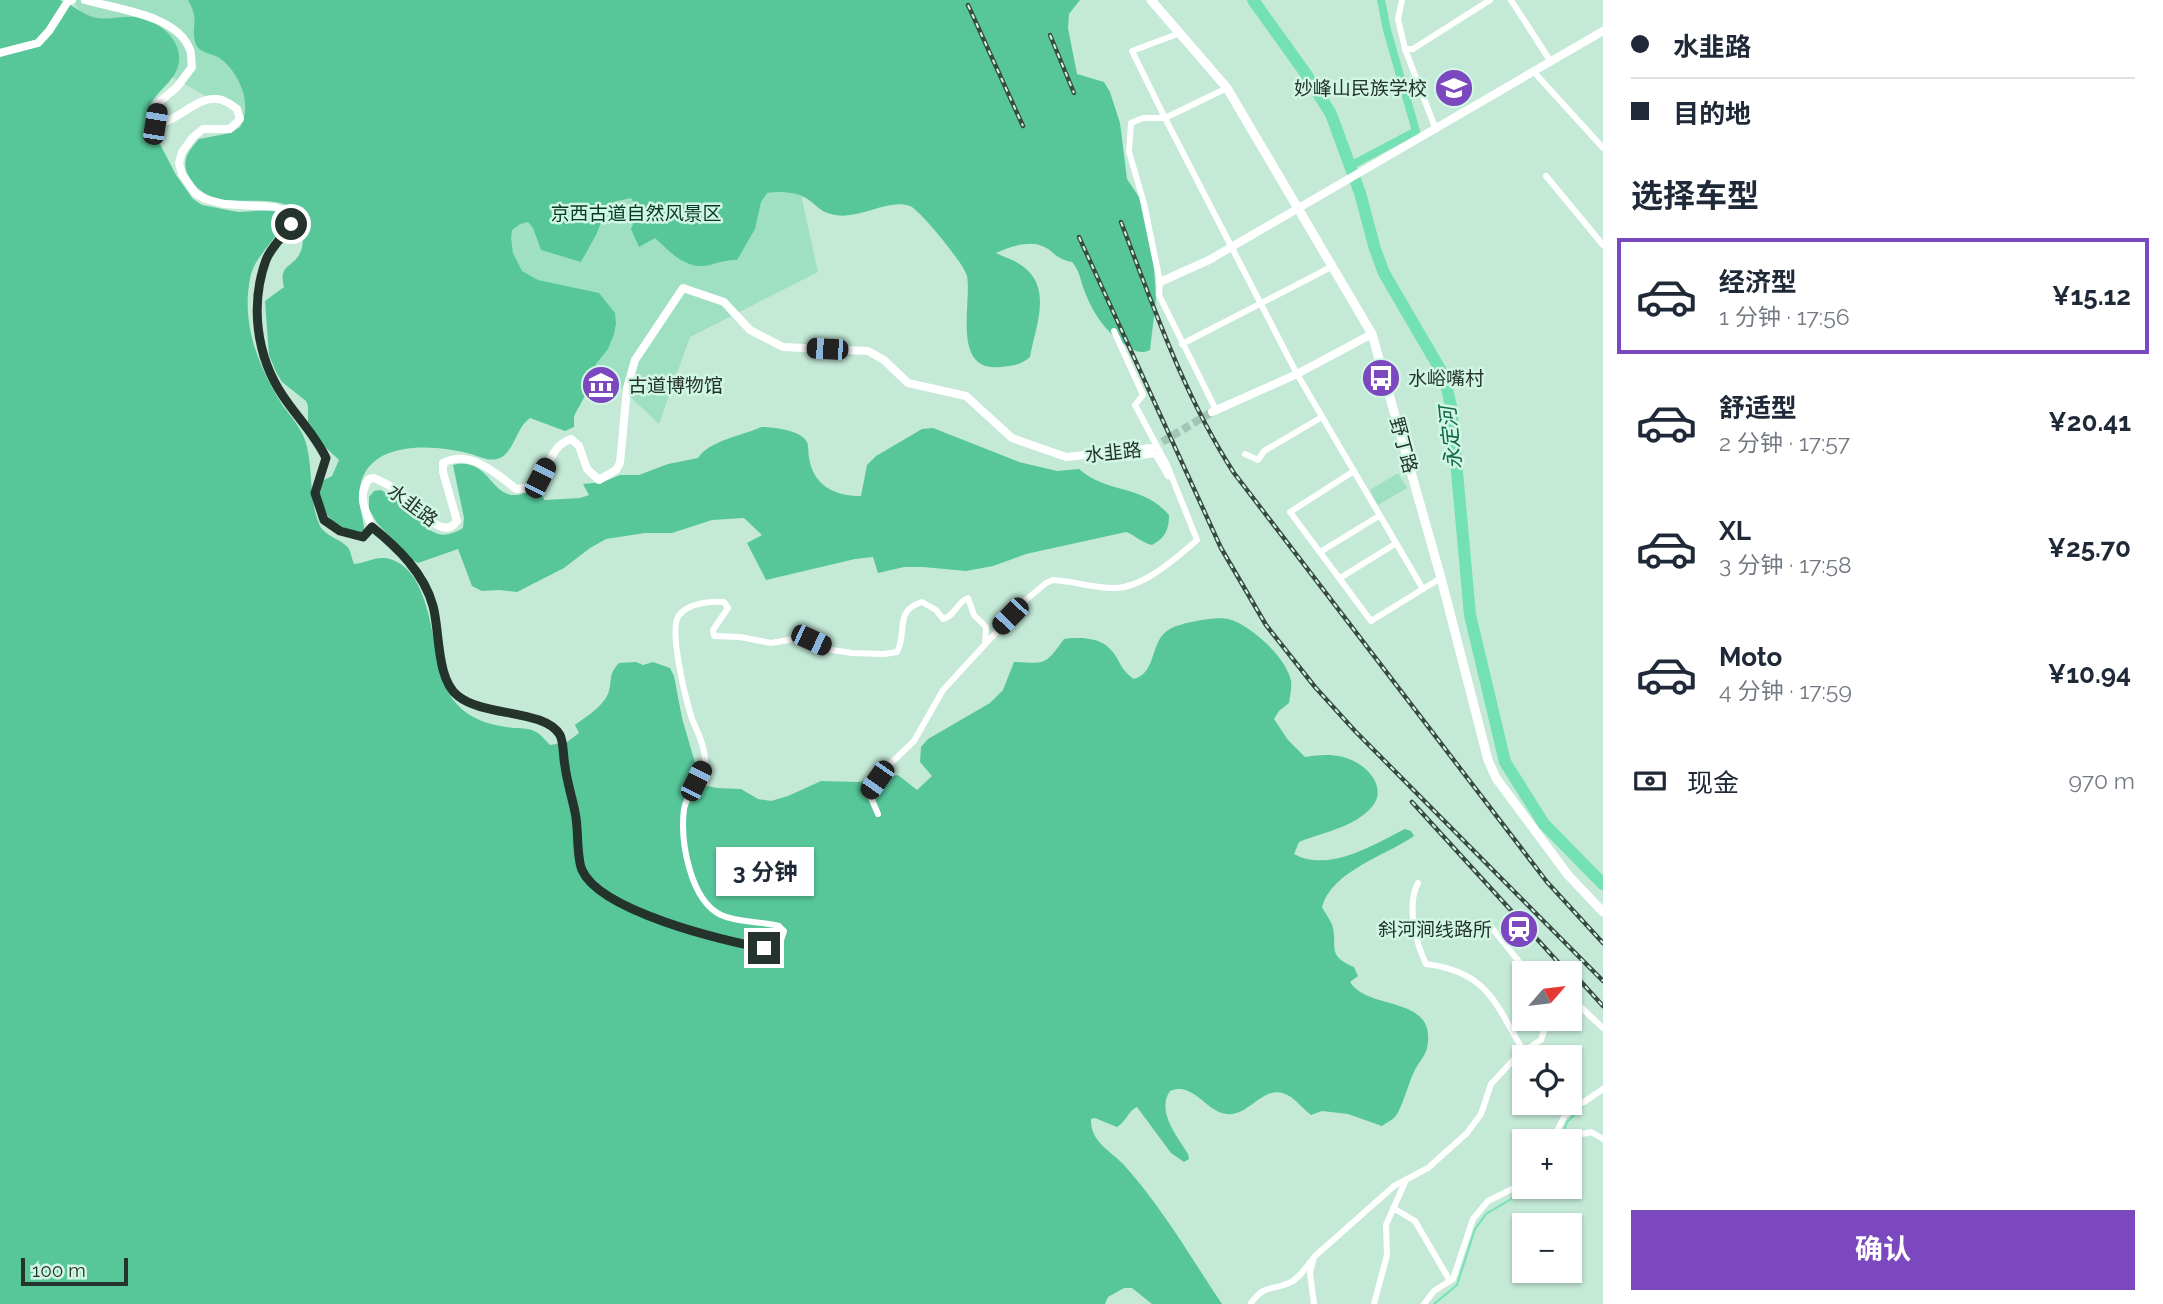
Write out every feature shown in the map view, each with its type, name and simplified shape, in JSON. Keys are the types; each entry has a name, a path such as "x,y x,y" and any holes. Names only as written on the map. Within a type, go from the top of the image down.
{"main road":[{"name":"野丁路","path":"1151,0 1227,88 1300,205 1372,334 1441,578 1488,760 1496,778 1568,875 1603,912"}],"street":[{"path":"0,53 38,43 72,0"},
{"path":"85,0 147,16 176,29 190,50 192,67 177,88 158,103 155,124 166,124 207,99 222,100 237,109 240,119 230,129 203,129 192,137 182,152 179,163 182,174 195,193 205,199 224,204 275,207 282,209 289,216 291,224 267,257 261,278 256,318 260,341 270,370 282,394 317,441 326,458 315,493 324,520 340,531 354,536 363,537 372,527 398,549 421,578 433,605 448,683 457,696 484,709 548,722 561,736 565,769 576,814 581,870 603,892 639,911 702,935 750,946 764,948 780,943 784,931 779,926 731,918 713,909 702,899 694,883 687,859 684,809 705,760 691,715 677,650 675,624 684,610 708,601 724,602 728,608 713,631 714,636 740,637 771,643 800,638 832,650 884,654 897,652 903,643 901,622 914,604 922,602 936,610 943,619 949,617 964,599 968,598 974,615 986,627 985,644"},
{"path":"1402,0 1398,19 1405,49 1436,130"},
{"path":"1405,49 1413,49 1490,0"},
{"path":"1511,0 1551,62"},
{"path":"1160,282 1232,247 1603,31"},
{"path":"1181,32 1132,51 1297,374 1423,589"},
{"path":"1534,72 1603,148"},
{"path":"1227,88 1165,118 1143,118 1131,123 1129,152 1144,202 1160,282 1159,295 1214,411 1297,374 1372,334"},
{"path":"1546,176 1603,245"},
{"path":"1182,344 1333,266"},
{"name":"水韭路","path":"372,527 363,508 362,493 369,479 374,478 402,493 438,527 446,529 453,526 457,521 443,472 443,463 453,458 474,461 490,468 516,489 525,488 533,486 540,478 562,443 572,439 579,446 587,469 599,480 616,470 620,461 627,388 635,360 683,288 724,302 750,330 783,347 868,351 884,360 908,383 967,396 1012,438 1066,457 1152,448"},
{"path":"878,814 869,793 886,768 914,741 943,690 1027,599 1053,580 1124,588 1166,567 1197,540 1161,453 1135,405 1143,395 1114,331"},
{"path":"1245,454 1258,460 1264,451 1322,416"},
{"path":"1114,452 1124,458 1155,454 1174,483"},
{"path":"1353,471 1290,512 1371,621 1441,578"},
{"path":"1320,552 1379,516"},
{"path":"1340,578 1395,544"},
{"path":"1418,883 1414,890 1413,908 1419,949 1426,964 1451,968 1482,985 1520,1045"},
{"path":"1488,923 1518,961"},
{"path":"1582,1008 1603,1028"},
{"path":"1534,1045 1541,1040 1544,1031"},
{"path":"1251,1303 1265,1288 1295,1280 1314,1257 1394,1186 1428,1168 1467,1133 1481,1114 1491,1084 1512,1061"},
{"path":"1560,1129 1564,1115 1603,1089"},
{"path":"1582,1133 1591,1132 1603,1139"},
{"path":"1374,1304 1387,1255 1385,1225 1406,1180"},
{"path":"1424,1304 1434,1291 1453,1279 1473,1219 1488,1201 1512,1189"},
{"path":"1393,1208 1415,1221 1450,1281"},
{"path":"1314,1257 1310,1273 1314,1304"}],"green space":[{"path":"0,0 59,0 97,18 143,19 159,26 172,38 179,53 177,70 150,105 148,121 176,175 193,199 202,205 238,212 273,210 284,220 252,270 248,313 254,346 266,377 305,441 314,507 320,526 349,549 354,564 385,558 403,565 415,580 424,599 446,687 461,708 481,721 532,730 550,745 567,742 579,733 575,725 605,699 613,672 619,663 636,662 643,665 653,662 670,668 674,676 682,718 696,766 692,779 703,785 741,789 758,799 771,801 821,781 858,782 898,775 917,790 932,776 920,762 921,747 928,739 990,703 1003,690 1014,662 1038,663 1048,659 1064,639 1088,639 1105,644 1134,679 1147,670 1163,634 1175,627 1223,618 1237,622 1257,635 1283,662 1291,681 1289,703 1274,719 1288,740 1305,757 1333,755 1352,760 1368,771 1377,786 1375,803 1361,817 1299,842 1294,854 1308,859 1336,859 1365,849 1405,829 1411,831 1414,836 1348,874 1328,894 1322,907 1332,926 1337,955 1354,967 1358,976 1350,982 1359,991 1412,1011 1422,1019 1428,1031 1426,1051 1415,1069 1395,1117 1382,1126 1348,1114 1322,1111 1311,1115 1291,1097 1273,1092 1243,1110 1227,1114 1212,1108 1193,1093 1178,1089 1170,1091 1165,1107 1170,1123 1188,1154 1189,1159 1184,1162 1171,1153 1137,1107 1117,1127 1095,1118 1091,1119 1098,1140 1124,1165 1151,1198 1222,1304 1152,1304 1132,1288 1124,1288 1108,1297 1105,1304 0,1304"},
{"name":"京西古道自然风景区","path":"71,0 573,0 790,145 818,272 690,337 659,424 522,295 322,161 102,38"},
{"path":"188,0 1080,0 1069,14 1068,28 1077,74 1104,82 1110,92 1120,123 1127,179 1139,197 1154,268 1156,299 1150,350 1134,350 1104,326 1090,304 1072,262 1061,259 1037,244 1025,244 996,253 1021,265 1037,284 1040,308 1030,357 1012,366 985,366 975,359 969,348 967,276 951,250 910,206 892,205 841,216 824,212 800,195 767,193 761,202 755,229 737,260 698,266 680,259 655,238 639,247 631,229 636,214 631,198 609,203 581,262 541,250 528,222 512,230 513,253 522,271 538,280 599,293 615,313 614,334 608,349 596,364 594,379 574,416 574,427 565,431 530,418 506,453 494,459 423,447 389,453 376,460 366,471 359,493 364,529 361,533 350,530 331,519 316,489 318,483 332,476 339,460 322,444 308,421 306,401 282,382 269,355 265,301 284,287 283,274 297,258 303,242 293,208 280,203 224,200 211,196 199,189 186,171 187,156 199,139 230,133 240,127 245,109 243,90 228,65 197,46 194,13"},
{"path":"761,427 786,430 804,438 808,444 815,476 827,488 842,494 861,496 867,465 876,456 922,429 933,428 1019,462 1057,471 1079,469 1101,482 1148,498 1169,515 1168,525 1163,536 1152,545 1126,532 1026,554 993,566 966,571 904,567 878,573 873,557 766,580 747,543 762,535 744,518 712,520 672,533 645,533 606,539 564,568 517,592 482,591 472,586 458,549 418,563 377,523 369,509 369,497 374,491 381,490 405,506 426,527 445,535 463,528 464,518 453,465 468,464 479,469 503,492 513,495 527,492 546,481 542,492 544,500 580,498 589,495 583,484 603,482 620,475 639,475 668,464 698,458 718,443"},
{"path":"1398,473 1407,488 1378,505 1370,490"}],"waterway":[{"name":"永定河","path":"1253,0 1331,114 1360,193 1384,273 1444,376 1451,406 1470,615 1505,762 1544,824 1603,884"},
{"path":"1350,166 1416,131 1381,0"},
{"path":"1564,1129 1567,1122 1584,1105"},
{"path":"1434,1304 1457,1285 1475,1229 1486,1214 1512,1199"}],"tunnel":[{"path":"1152,448 1212,412"}],"railway":[{"path":"968,5 1023,126"},
{"path":"1050,35 1074,93"},
{"path":"1121,222 1185,382 1234,473 1547,882 1603,943"},
{"path":"1079,237 1221,548 1266,625 1315,687 1355,731 1603,981"},
{"path":"1412,802 1557,961"},
{"path":"1582,983 1603,1006"}],"place":[{"name":"妙峰山民族学校","path":"1454,88"},
{"name":"水峪嘴村","path":"1381,378"},
{"name":"古道博物馆","path":"601,385"},
{"name":"斜河涧线路所","path":"1519,929"}],"route":[{"path":"291,224 267,257 257,298 256,318 260,341 270,370 282,394 317,441 326,458 315,493 324,520 340,531 354,536 363,537 372,527 398,549 421,578 433,605 448,683 457,696 484,709 548,722 561,736 565,769 576,814 581,870 591,882 603,892 639,911 683,928 724,941 764,948"}]}
